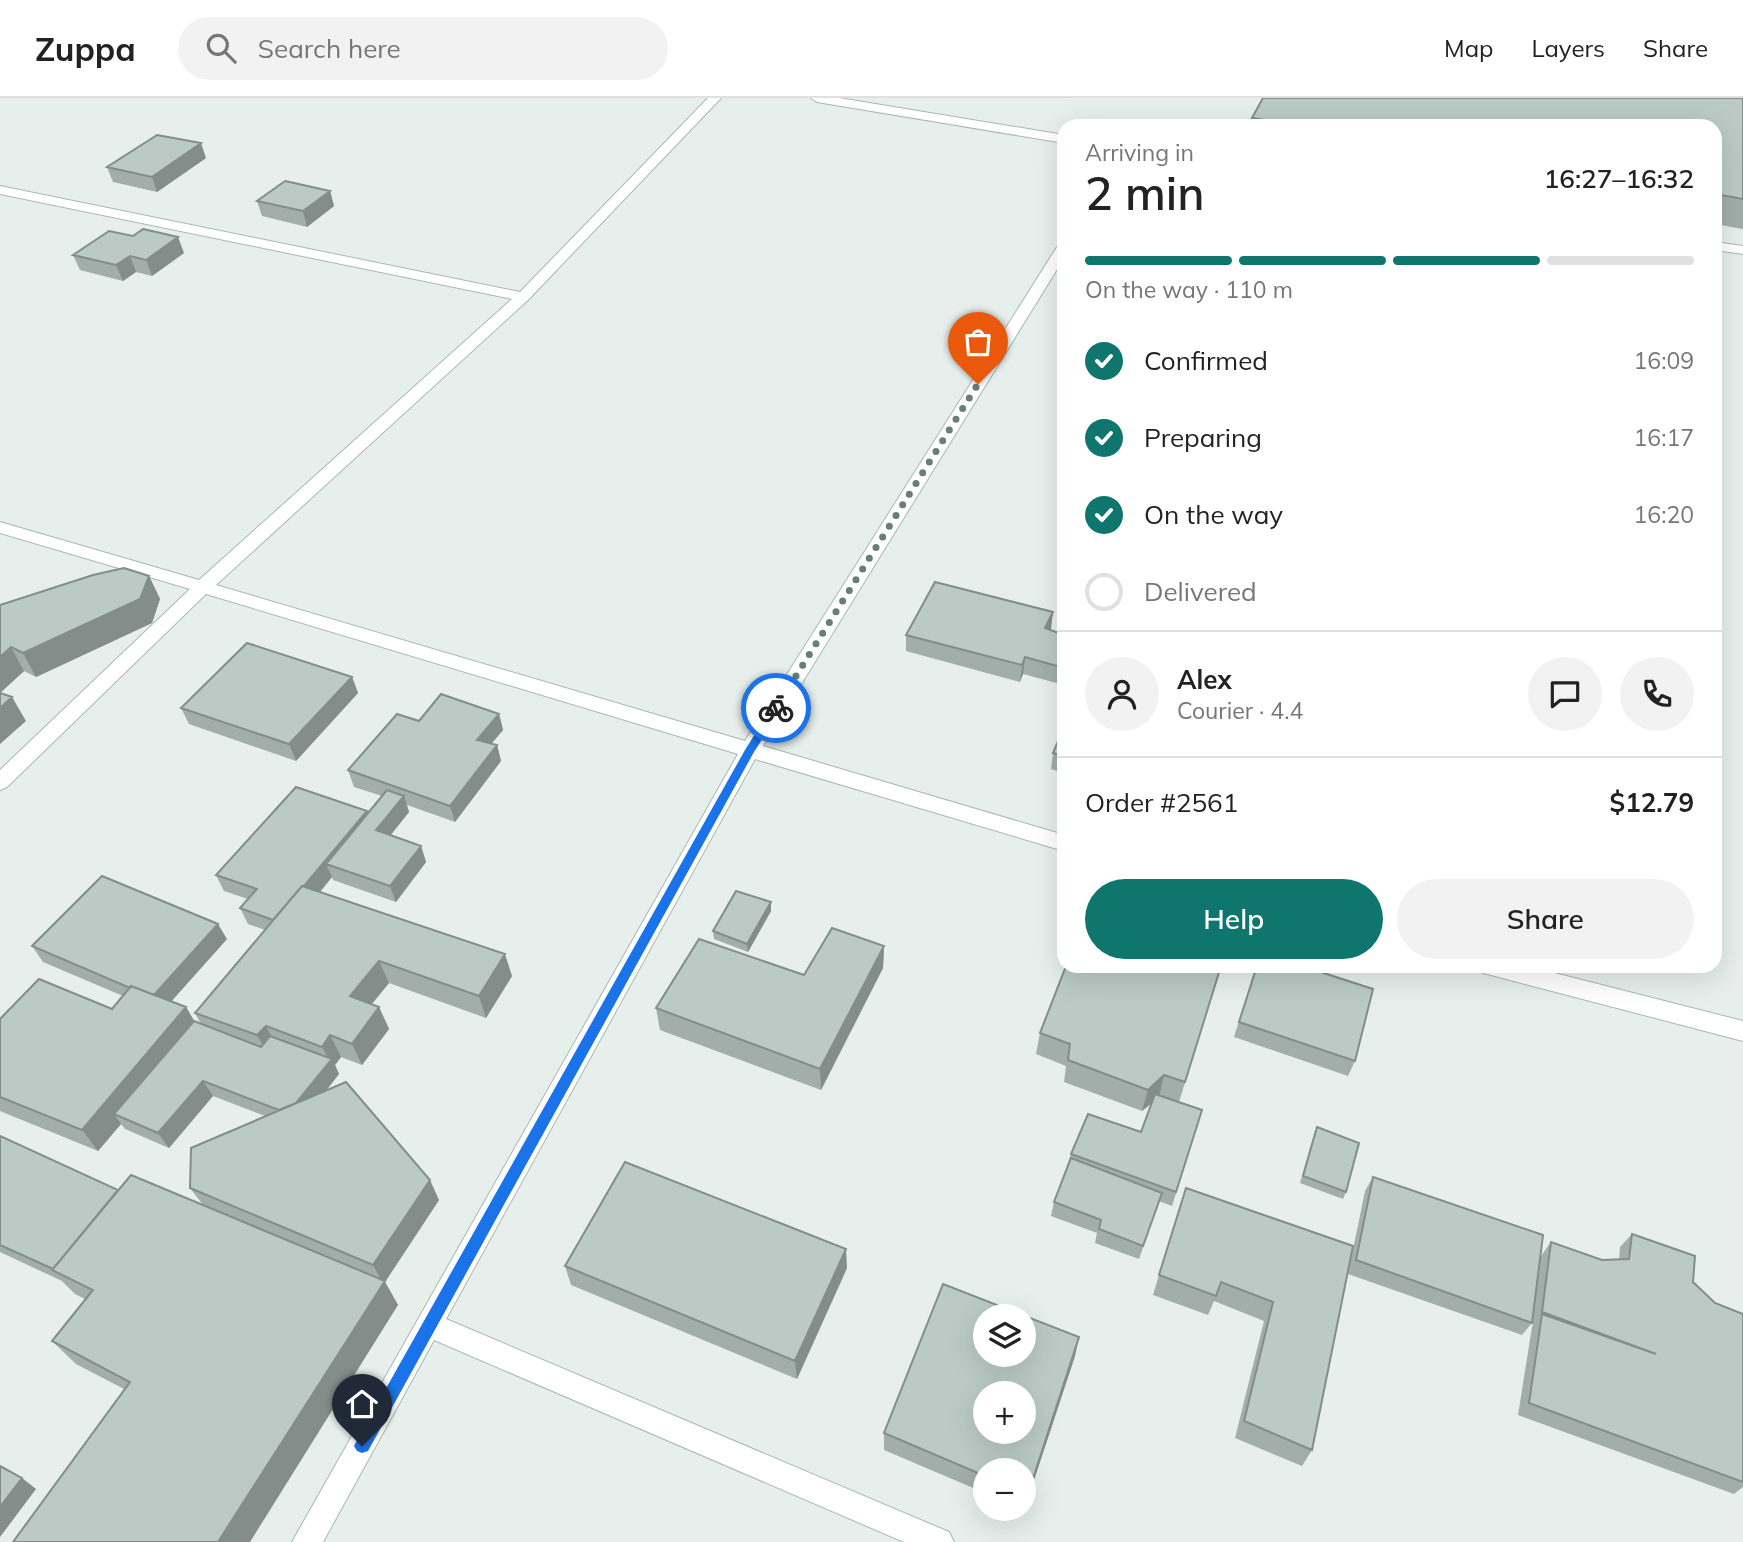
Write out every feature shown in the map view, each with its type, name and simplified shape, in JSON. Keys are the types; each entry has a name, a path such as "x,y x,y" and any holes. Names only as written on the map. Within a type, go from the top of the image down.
{"street":[{"path":"0,782 204,586 523,297 715,98"},
{"path":"817,98 1057,138"},
{"path":"0,190 523,297"},
{"path":"1722,247 1743,250"},
{"path":"307,1542 750,750 1057,258"},
{"path":"0,527 1057,841"},
{"path":"1519,973 1743,1031"},
{"path":"430,1325 939,1542"}],"building":[{"path":"1263,98 1743,98 1743,199 1722,195 1722,119 1252,118"},
{"path":"157,135 201,143 152,177 107,167"},
{"path":"285,181 330,191 303,211 257,201"},
{"path":"143,229 178,237 146,260 130,256 116,265 73,255 109,231 133,236"},
{"path":"124,568 149,576 140,599 23,653 11,647 0,657 0,605 93,575"},
{"path":"935,582 1053,612 1045,628 1057,632 1057,666 1025,657 1022,665 906,635"},
{"path":"247,643 352,677 289,744 181,708"},
{"path":"0,693 12,697 0,708"},
{"path":"441,694 499,714 477,740 497,745 450,806 348,770 397,714 419,721"},
{"path":"296,787 367,811 273,920 240,908 257,889 216,875"},
{"path":"387,790 404,796 376,830 421,846 390,886 326,864"},
{"path":"102,876 218,924 154,995 131,986 130,988 32,946"},
{"path":"302,886 505,954 479,996 379,961 350,996 379,1007 352,1044 330,1035 322,1047 266,1026 257,1035 195,1013"},
{"path":"736,891 771,902 747,944 713,931"},
{"path":"832,928 884,946 820,1069 656,1008 699,939 804,975"},
{"path":"1063,973 1219,973 1185,1082 1164,1075 1148,1090 1068,1060 1070,1044 1040,1033"},
{"path":"1255,973 1324,973 1373,989 1355,1061 1239,1022"},
{"path":"39,979 112,1009 131,986 186,1007 82,1130 0,1097 0,1019"},
{"path":"194,1021 261,1047 270,1036 332,1059 296,1103 279,1110 203,1081 158,1133 114,1114"},
{"path":"346,1082 430,1180 373,1265 190,1188 191,1148"},
{"path":"1155,1094 1202,1110 1176,1192 1071,1154 1088,1114 1141,1132"},
{"path":"1317,1127 1359,1143 1346,1192 1303,1176"},
{"path":"0,1136 118,1190 53,1269 0,1245"},
{"path":"1071,1158 1162,1193 1143,1246 1099,1229 1101,1220 1054,1202"},
{"path":"625,1162 846,1249 795,1361 565,1266"},
{"path":"131,1175 385,1281 218,1542 13,1542 130,1382 52,1341 93,1290 52,1270"},
{"path":"1373,1177 1543,1235 1532,1323 1356,1260"},
{"path":"1186,1188 1353,1246 1312,1450 1244,1421 1273,1302 1221,1282 1216,1296 1159,1275"},
{"path":"1632,1234 1695,1256 1693,1282 1715,1303 1743,1314 1743,1482 1529,1403 1542,1314 1656,1354 1542,1312 1551,1242 1602,1260 1629,1259"},
{"path":"943,1284 994,1304 973,1304 973,1367 1036,1367 1036,1320 1079,1337 1036,1469 1036,1458 973,1458 973,1471 884,1433"},
{"path":"0,1466 22,1478 0,1507"}],"way so far":[{"path":"776,708 978,384"}],"route":[{"path":"362,1446 750,750 776,708"}]}
